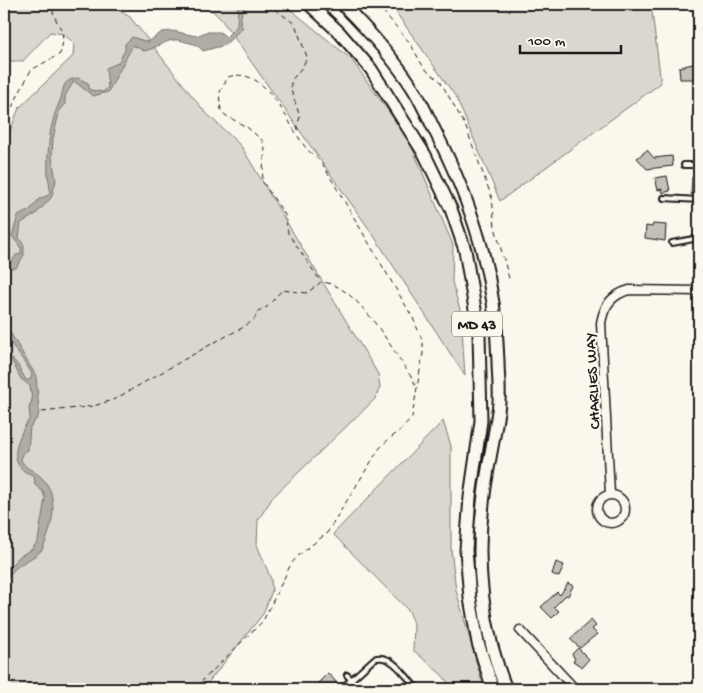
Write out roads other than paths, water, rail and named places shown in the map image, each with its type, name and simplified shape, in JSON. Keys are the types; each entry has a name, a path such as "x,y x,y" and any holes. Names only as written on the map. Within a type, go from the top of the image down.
{"main road":[{"name":"MD 43","path":"309,4 339,32 371,69 425,155 450,209 465,250 479,332 481,421 470,497 466,550 470,598 478,644 493,689"},
{"name":"MD 43","path":"342,4 372,34 414,90 450,159 472,211 486,257 497,331 499,409 482,504 479,552 488,628 506,689"}],"street":[{"name":"CHARLIES WAY","path":"610,494 601,323 606,305 619,293 629,290 699,291"},
{"path":"520,630 574,689"}],"lane":[{"path":"684,165 699,165"},
{"path":"664,198 699,200"},
{"path":"672,244 699,238"},
{"path":"341,689 374,659 383,657 390,660 417,689"},
{"path":"347,675 360,689"}]}
